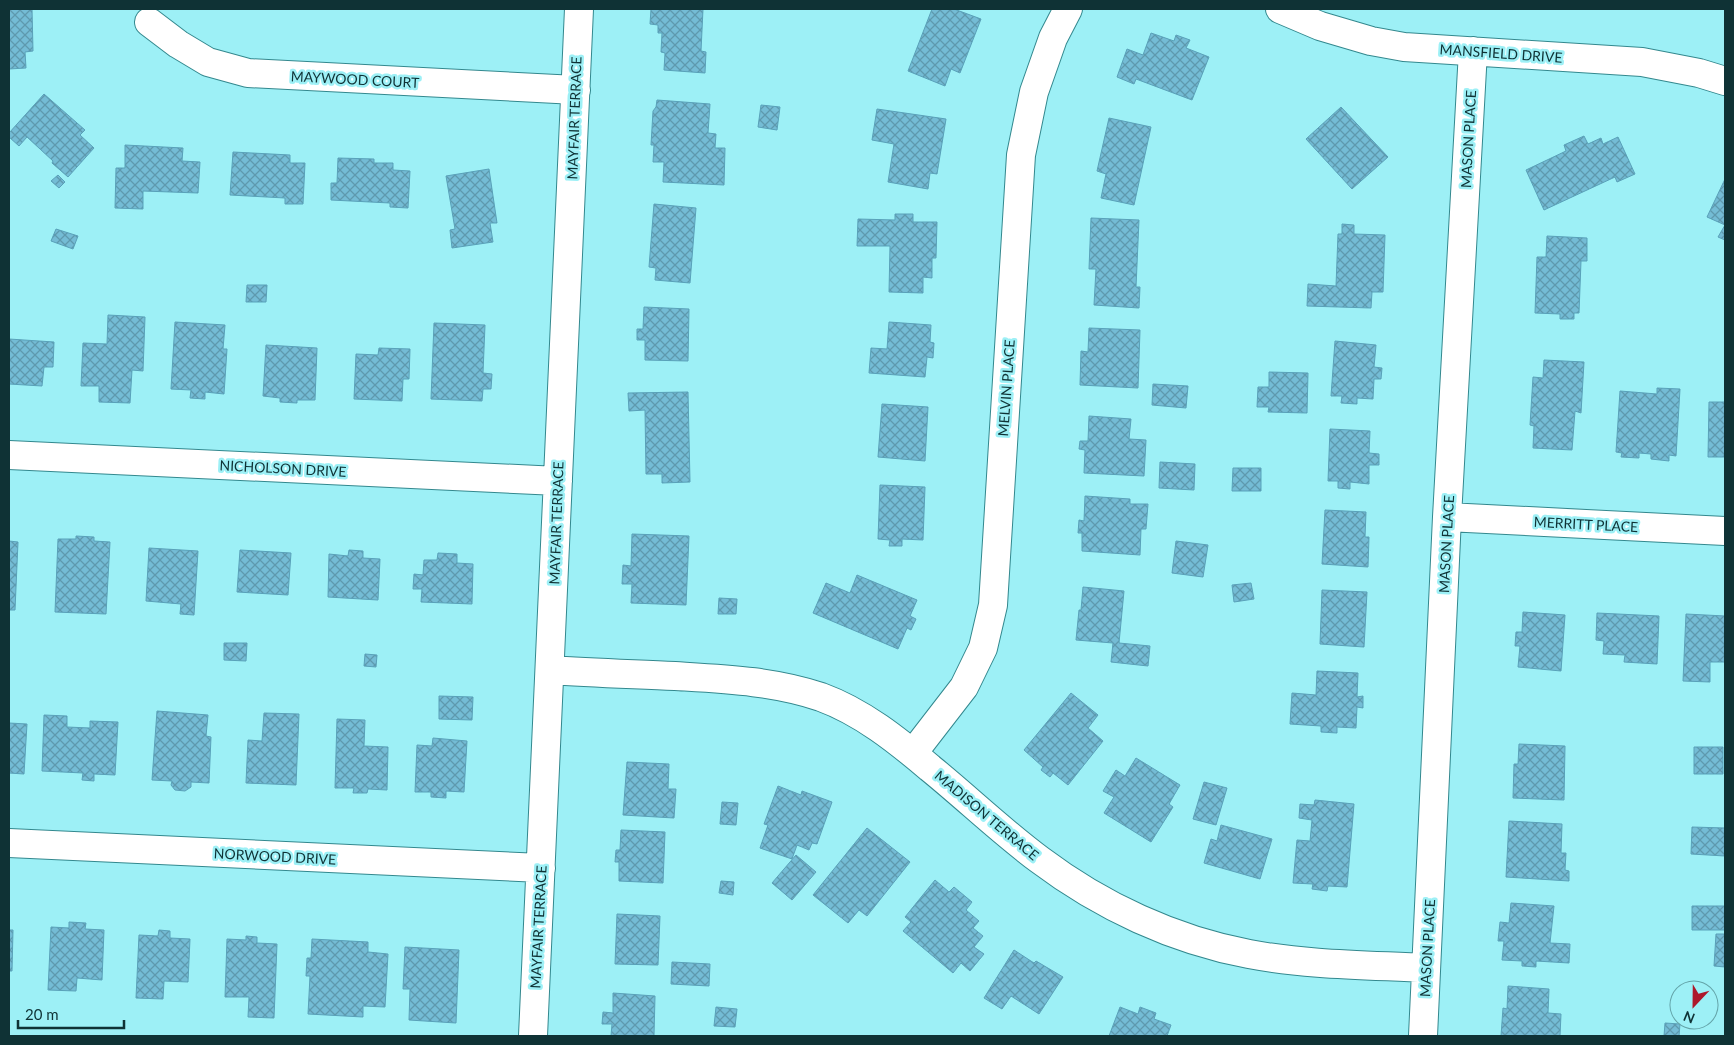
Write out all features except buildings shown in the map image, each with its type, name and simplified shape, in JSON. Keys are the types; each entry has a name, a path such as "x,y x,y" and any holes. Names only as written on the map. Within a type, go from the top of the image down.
{"street":[{"name":"MAYFAIR TERRACE","path":"533,1036 576,90 578,9"},
{"name":"MELVIN PLACE","path":"912,753 964,687 983,648 993,605 1021,155 1034,92 1053,38 1068,9"},
{"name":"MANSFIELD DRIVE","path":"1280,9 1320,26 1371,41 1404,47 1642,62 1699,73 1725,81"},
{"name":"MAYWOOD COURT","path":"149,22 178,44 208,62 248,73 576,90"},
{"name":"MASON PLACE","path":"1423,1036 1473,51"},
{"name":"NICHOLSON DRIVE","path":"9,454 558,481"},
{"name":"MERRITT PLACE","path":"1448,517 1725,531"},
{"name":"MADISON TERRACE","path":"550,670 729,679 779,685 823,698 870,721 912,753 1040,860 1090,895 1145,922 1195,940 1249,954 1306,961 1426,968"},
{"name":"NORWOOD DRIVE","path":"9,843 541,868"}]}
